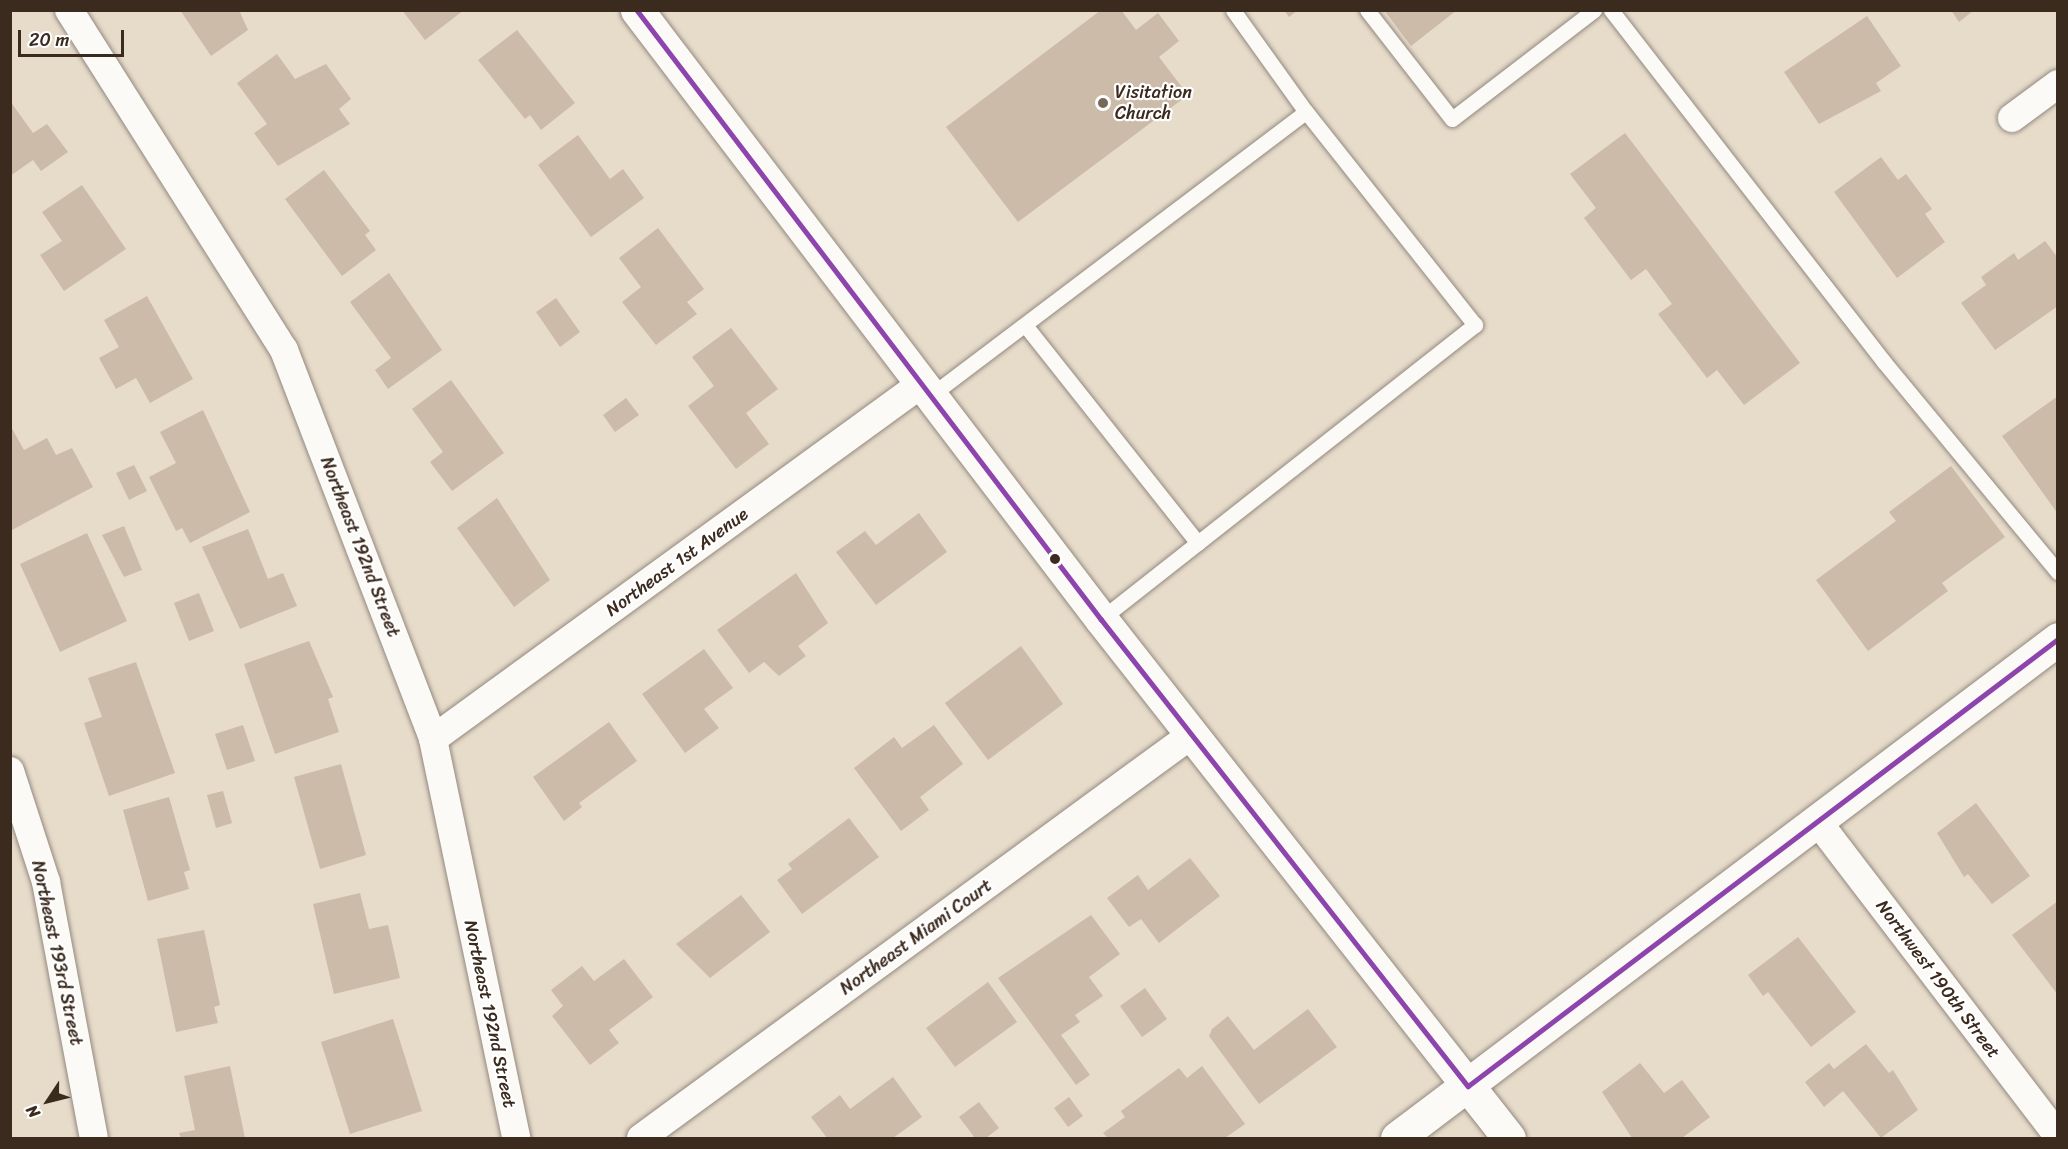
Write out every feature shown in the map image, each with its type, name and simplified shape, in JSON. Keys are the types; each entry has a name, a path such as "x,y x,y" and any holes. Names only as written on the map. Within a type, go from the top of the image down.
{"street":[{"name":"Northeast 192nd Street","path":"69,10 284,350 433,739 516,1138"},
{"path":"637,10 1101,619 1509,1138"},
{"path":"2012,118 2058,84"},
{"name":"Northeast 1st Avenue","path":"433,739 925,390"},
{"path":"1397,1138 2058,639"},
{"name":"Northeast Miami Court","path":"641,1138 1191,735"},
{"name":"Northeast 193rd Street","path":"10,771 46,882 94,1138"},
{"name":"Northwest 190th Street","path":"1818,822 2058,1136"}],"lane":[{"path":"1101,619 1476,325 1306,112 1233,10"},
{"path":"1367,10 1452,119 1594,10"},
{"path":"1611,10 1884,362 2058,572"},
{"path":"925,390 1025,324 1306,112"},
{"path":"1025,324 1198,543"}],"building":[{"path":"180,10 239,10 248,30 211,56"},
{"path":"402,10 464,10 425,40"},
{"path":"1101,10 1121,10 1136,30 1158,13 1179,41 1159,57 1188,95 1018,222 946,127"},
{"path":"1284,10 1298,10 1289,17"},
{"path":"1384,10 1457,10 1411,46"},
{"path":"1951,10 1974,10 1959,22"},
{"path":"1867,16 1901,66 1876,83 1881,91 1819,124 1784,72"},
{"path":"517,30 575,103 541,130 530,115 525,119 478,60"},
{"path":"277,54 295,79 326,64 351,99 339,109 350,124 278,166 254,133 267,124 237,83"},
{"path":"10,101 33,133 47,124 68,152 41,171 33,160 10,176"},
{"path":"1625,133 1800,363 1744,405 1717,370 1707,378 1658,314 1672,304 1646,269 1631,280 1584,218 1596,208 1570,174"},
{"path":"578,135 610,179 623,169 644,198 591,237 538,165"},
{"path":"1881,157 1898,180 1906,174 1932,209 1925,214 1945,242 1897,278 1834,192"},
{"path":"324,170 370,231 365,235 376,250 342,276 285,199"},
{"path":"82,185 126,249 64,291 40,255 62,241 42,212"},
{"path":"658,228 704,289 687,302 697,314 656,345 622,302 641,287 619,258"},
{"path":"2045,241 2058,258 2058,306 1995,350 1961,303 1986,285 1981,277 2014,253 2018,260"},
{"path":"389,273 442,350 388,389 375,370 391,358 350,302"},
{"path":"147,296 193,379 150,403 136,378 116,389 99,358 119,347 104,320"},
{"path":"556,298 580,332 560,347 536,312"},
{"path":"731,328 778,389 746,413 769,444 736,469 688,406 714,386 692,357"},
{"path":"451,380 504,453 452,491 430,462 443,452 412,409"},
{"path":"2058,396 2058,514 2002,436"},
{"path":"626,398 639,415 615,432 603,415"},
{"path":"203,410 250,512 190,543 182,528 176,531 149,477 176,463 160,432"},
{"path":"10,425 24,450 47,438 56,455 72,448 93,487 12,530"},
{"path":"134,465 147,491 129,500 116,473"},
{"path":"1951,466 2005,537 1942,583 1948,591 1868,651 1816,580 1896,521 1889,512"},
{"path":"497,498 550,580 514,607 457,528"},
{"path":"919,513 947,552 876,605 836,552 865,531 876,545"},
{"path":"124,526 142,570 124,577 102,535"},
{"path":"248,529 268,579 283,573 297,606 240,629 202,547"},
{"path":"87,533 127,621 60,652 20,564"},
{"path":"796,573 828,623 798,646 806,656 779,676 764,662 749,673 717,630"},
{"path":"199,593 214,631 189,641 174,603"},
{"path":"309,641 333,697 328,699 339,732 275,754 244,664"},
{"path":"1021,646 1063,704 988,760 945,703"},
{"path":"704,649 733,688 704,709 719,728 685,753 642,694"},
{"path":"136,662 175,773 109,796 84,723 102,717 88,678"},
{"path":"609,722 637,761 579,803 582,807 564,821 533,777"},
{"path":"243,725 255,761 227,770 215,734"},
{"path":"934,725 963,764 920,797 929,810 901,831 854,768 894,737 902,748"},
{"path":"341,764 366,855 320,869 294,777"},
{"path":"223,791 232,823 216,828 207,795"},
{"path":"169,797 190,870 184,872 189,889 148,901 123,810"},
{"path":"1976,803 2030,876 1992,904 1968,874 1964,877 1937,833"},
{"path":"849,818 879,857 802,914 777,880 792,869 788,864"},
{"path":"1190,858 1220,896 1159,943 1141,919 1129,927 1107,898 1138,875 1148,890"},
{"path":"360,893 369,929 388,925 400,978 334,994 313,904"},
{"path":"741,895 770,932 710,978 676,944"},
{"path":"2058,901 2058,995 2012,935"},
{"path":"1091,915 1120,954 1089,977 1103,996 1075,1015 1080,1022 1061,1035 1090,1075 1076,1085 998,978"},
{"path":"204,930 220,1005 214,1007 218,1023 176,1032 157,939"},
{"path":"1798,937 1856,1012 1811,1047 1768,992 1763,996 1748,975"},
{"path":"624,959 653,997 609,1030 619,1043 590,1065 552,1016 563,1006 551,990 582,966 594,981"},
{"path":"988,982 1017,1022 955,1067 926,1028"},
{"path":"1145,988 1167,1019 1142,1037 1120,1006"},
{"path":"1308,1009 1337,1047 1259,1104 1209,1036 1212,1029 1228,1016 1254,1050"},
{"path":"393,1019 422,1111 350,1134 321,1042"},
{"path":"1866,1044 1889,1073 1893,1070 1918,1110 1881,1138 1843,1091 1824,1107 1805,1082 1829,1063 1834,1069"},
{"path":"1640,1063 1664,1093 1682,1080 1710,1117 1682,1138 1632,1138 1602,1092"},
{"path":"230,1066 245,1138 181,1138 179,1133 195,1130 184,1076"},
{"path":"1202,1066 1245,1124 1225,1138 1108,1138 1103,1133 1125,1117 1121,1111 1179,1068 1187,1078"},
{"path":"893,1077 922,1117 893,1138 827,1138 811,1117 840,1095 850,1109"},
{"path":"1069,1097 1083,1116 1068,1127 1054,1108"},
{"path":"979,1102 999,1128 986,1138 975,1138 959,1117"}],"transit line":[{"path":"637,10 1101,619 1468,1086 2058,639"}],"place":[{"name":"Visitation Church","path":"1103,103"}]}
